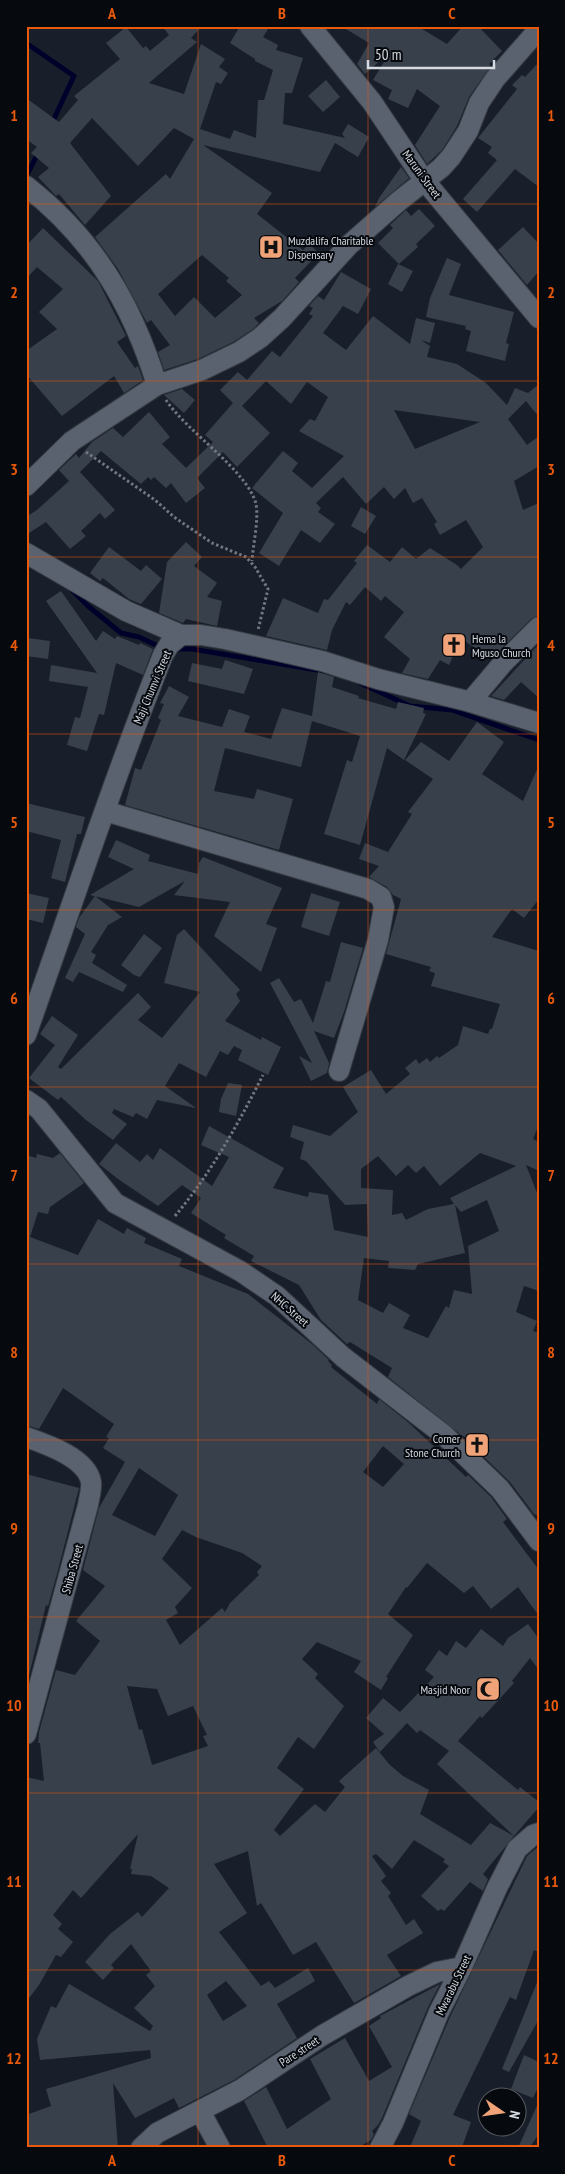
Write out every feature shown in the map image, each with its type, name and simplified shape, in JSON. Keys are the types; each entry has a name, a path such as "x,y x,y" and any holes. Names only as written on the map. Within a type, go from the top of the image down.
{"street":[{"name":"Maruni Street","path":"310,26 372,102 424,180 539,318"},
{"path":"26,486 72,441 156,385 202,370 239,352 260,338 282,318 350,244 424,180 441,168 451,157 468,131 479,103 495,79 539,29"},
{"path":"26,186 44,200 79,236 119,292 132,318 156,385"},
{"path":"26,553 141,619 181,635 200,635 322,660 378,679 470,702 539,723"},
{"path":"470,702 503,663 539,627"},
{"name":"Maji Chumvi Street","path":"26,1035 105,810 163,656 169,645 181,635"},
{"path":"105,810 368,889 381,897 384,907 378,940 339,1071"},
{"name":"NHC Street","path":"26,1100 39,1109 115,1202 240,1271 277,1296 343,1357 444,1435 500,1489 539,1541"},
{"name":"Shiba Street","path":"26,1437 71,1457 83,1468 91,1481 88,1505 26,1734"},
{"name":"Mwarabu Street","path":"380,2148 397,2116 439,2012 462,1967 497,1888 518,1849 526,1840 539,1833"},
{"name":"Pare street","path":"141,2148 157,2133 240,2090 322,2035 408,1986 437,1972 462,1967"},
{"path":"200,2111 220,2148"}],"path":[{"path":"156,385 174,412 231,467 247,486 254,498 256,514 252,562"},
{"path":"72,441 155,500 200,536 246,557 252,562 268,589 254,645"},
{"path":"164,1228 214,1166 234,1133 263,1075"}],"building":[{"path":"162,26 202,26 191,38 197,42 149,83 184,94 201,44 225,59 219,67 228,73 221,84 216,82 200,129 230,139 234,130 256,138 258,100 264,100 273,70 255,61 255,59 230,43 240,26 270,26 263,37 278,45 276,50 303,58 292,93 285,93 283,124 345,138 342,134 348,124 369,137 358,157 335,143 320,172 203,145 272,193 257,214 303,250 309,244 319,253 295,278 299,282 282,301 254,318 259,323 253,329 233,342 198,359 164,370 158,352 170,345 151,320 147,323 118,269 95,237 166,174 170,179 194,139 174,128 138,166 92,118 70,143 111,196 85,225 59,194 56,196 38,177 49,168 31,153 37,147 26,139 26,98 59,122 78,100 74,96 120,59 106,43 126,27 143,48 146,46 150,51 169,35","holes":["202,255 229,278 226,281 242,295 215,318 194,297 175,316 158,294"]},
{"path":"341,26 417,26 447,44 463,26 478,26 502,51 489,64 491,66 469,97 457,126 442,150 427,164 415,145 440,106 417,89 408,108 388,99 392,90 373,80 390,52 365,74 357,64 369,43"},
{"path":"539,62 539,187 515,169 477,212 463,199 497,160 488,153 492,147 478,138 517,89 512,85 522,75 525,77"},
{"path":"326,80 340,97 323,112 308,96"},
{"path":"401,167 409,178 375,207 379,198"},
{"path":"419,209 435,226 416,244 418,247 399,264 378,243 393,228 390,225 406,210 411,216"},
{"path":"523,227 539,244 539,271 527,285 498,250"},
{"path":"43,228 98,281 126,336 117,342 135,368 138,366 143,380 124,393 114,376 62,416 26,374 26,351 57,329 39,312 63,289 37,267 26,279 26,246"},
{"path":"447,258 461,264 449,295 514,312 506,343 509,344 505,361 466,351 471,331 465,329 466,326 426,317 430,298"},
{"path":"398,264 413,271 402,292 388,284"},
{"path":"341,272 371,289 358,314 343,306 323,333 346,350 373,316 410,344 416,318 435,323 430,343 421,340 430,346 427,357 457,364 486,383 507,405 515,388 528,393 539,384 539,417 526,401 508,419 527,445 539,436 539,466 514,481 523,510 539,503 539,615 531,619 492,658 461,639 449,665 440,660 428,679 402,673 410,659 384,637 404,612 385,596 381,601 365,587 350,605 346,602 332,630 327,650 266,636 283,598 318,613 324,599 328,600 357,563 354,561 367,545 390,562 402,547 416,559 430,548 461,569 483,547 466,520 440,535 434,524 437,522 422,498 413,503 405,488 394,499 384,487 366,504 343,477 316,503 321,508 318,512 335,524 320,543 301,530 279,566 259,553 283,513 252,488 283,451 298,463 292,471 312,488 344,456 299,431 310,419 315,421 328,397 307,382 291,404 266,381 242,406 270,433 237,467 223,452 197,478 205,488 186,503 171,483 166,488 154,477 151,480 148,477 141,484 101,451 80,472 115,510 105,519 100,513 81,531 86,536 70,549 46,522 26,535 26,517 37,510 69,481 59,470 76,454 79,458 92,442 113,428 123,437 149,412 170,437 162,444 186,468 213,442 205,435 233,403 220,390 238,372 247,380 272,351 280,357 313,316 309,314 313,308 309,306 318,296 324,300","holes":["394,410 480,422 415,449"]},
{"path":"182,389 195,400 184,413 164,395"},
{"path":"361,507 376,516 365,534 351,526"},
{"path":"186,542 202,557 194,566 217,583 207,597 222,601 217,626 186,619 183,623 159,613 167,562"},
{"path":"109,547 141,571 146,565 162,579 141,604 129,599 103,578 100,581 90,573"},
{"path":"61,591 96,641 103,631 115,639 117,636 153,649 143,675 116,663 104,715 99,714 87,751 67,745 75,717 80,718 88,687 49,681 51,665 97,673 46,601"},
{"path":"28,638 50,641 48,659 26,656"},
{"path":"539,644 539,698 521,682 504,700 491,696"},
{"path":"225,660 253,669 244,694 188,681 192,663 222,669"},
{"path":"318,672 334,677 332,687 359,696 358,698 396,709 398,702 424,708 423,713 426,714 404,760 387,748 360,845 324,834 347,760 352,762 360,736 312,721 301,767 225,748 214,791 254,799 257,789 293,799 279,850 125,805 135,768 141,770 161,720 158,718 164,704 160,703 169,686 189,697 178,716 222,727 229,709 250,716 244,732 271,739 282,708 312,716"},
{"path":"477,722 504,742 482,774 523,801 539,765 539,899 524,918 512,909 492,937 539,951 539,1124 533,1139 539,1142 539,1171 526,1165 539,1198 539,1291 524,1286 516,1312 537,1321 533,1331 539,1333 539,1516 534,1514 510,1482 484,1457 490,1450 461,1435 388,1377 392,1368 350,1342 347,1344 321,1320 299,1285 251,1261 254,1256 224,1238 226,1235 191,1213 201,1198 182,1185 158,1206 99,1164 116,1143 140,1162 147,1154 153,1160 160,1148 212,1186 229,1157 201,1145 209,1126 284,1168 273,1188 308,1197 309,1192 328,1195 334,1230 368,1237 367,1204 345,1205 306,1161 300,1159 304,1142 290,1137 293,1125 330,1136 358,1112 343,1087 371,1070 386,1094 410,1074 405,1068 416,1059 419,1064 427,1058 430,1062 458,1045 463,1026 488,1034 490,1029 492,1029 500,1004 431,986 435,973 429,971 431,967 386,954 401,899 393,895 387,887 369,877 379,866 359,859 365,843 388,852 412,814 408,812 433,779 405,760 421,742 449,761","holes":["480,1153 516,1166 450,1198 454,1204 428,1209 406,1220 402,1213 392,1215 393,1190 361,1188 361,1169 378,1156 396,1176 408,1165 416,1173 424,1166 440,1186","487,1200 499,1231 468,1246 472,1294 454,1290 449,1308 446,1306 428,1338 403,1328 410,1315 389,1303 383,1313 358,1300 364,1258 389,1261 388,1268 415,1270 418,1264 465,1253 455,1205 461,1212"]},
{"path":"26,803 85,817 81,834 77,834 65,882 51,878 61,840 26,831"},
{"path":"116,840 150,855 148,861 198,874 199,863 203,857 282,888 266,924 277,928 261,972 214,936 230,902 174,895 185,881 139,907 90,895 134,869 108,857"},
{"path":"26,893 49,898 43,923 26,919"},
{"path":"311,893 340,902 329,936 301,927"},
{"path":"95,896 122,917 108,925 91,952 96,955 92,963 127,985 123,992 79,972 73,982 65,978 85,934 76,927 79,918"},
{"path":"184,929 240,990 236,994 240,1001 225,1021 261,1040 262,1037 281,1047 268,1075 238,1060 242,1050 234,1046 228,1055 220,1051 206,1077 179,1063 165,1086 196,1108 157,1100 147,1119 136,1113 133,1117 114,1109 112,1113 127,1124 113,1140 86,1120 61,1097 58,1100 29,1078 55,1045 40,1034 52,1016 78,1035 58,1067 61,1069 138,993 151,1007 138,1020 162,1038 200,992 164,983 177,935"},
{"path":"144,934 162,948 140,977 134,975 121,965"},
{"path":"341,942 363,948 344,1012 334,1038 314,1031 329,1063 327,1073 311,1081 299,1056 312,1063 270,983 279,978 294,1002 301,999 313,1023 326,981 330,982"},
{"path":"228,1083 242,1085 236,1116 219,1112 221,1099"},
{"path":"60,1153 84,1183 50,1207 48,1214 38,1212 30,1237 78,1255 98,1219 124,1234 127,1228 146,1238 144,1243 182,1259 179,1266 248,1294 312,1344 329,1360 332,1365 331,1367 377,1404 379,1399 409,1423 466,1477 468,1475 491,1497 507,1519 503,1522 539,1570 539,1616 518,1587 491,1609 473,1586 464,1593 427,1563 406,1587 388,1614 413,1635 386,1677 388,1678 381,1690 354,1672 361,1661 317,1642 302,1659 318,1674 315,1678 344,1706 314,1749 298,1737 277,1768 304,1789 274,1830 280,1836 315,1804 325,1812 345,1787 339,1781 376,1748 389,1764 403,1776 429,1790 420,1814 471,1845 490,1823 514,1836 483,1874 488,1879 483,1891 470,1882 444,1911 441,1909 438,1911 421,1896 449,1866 443,1862 445,1859 414,1840 392,1869 376,1854 372,1856 386,1876 381,1881 391,1893 388,1896 406,1925 414,1919 423,1933 387,1955 401,1976 354,2003 316,1942 293,1955 261,1903 257,1906 248,1851 214,1864 247,1913 219,1932 261,1986 269,1981 275,1988 308,1968 315,1981 277,2004 297,2038 234,2080 179,2108 174,2098 135,2118 113,2083 118,2148 26,2148 26,2115 51,2106 46,2089 151,2058 150,2050 40,2060 37,2039 51,2006 56,2008 69,1984 150,2031 153,2026 134,2008 155,1986 146,1975 151,1971 131,1944 111,1965 114,1968 103,1980 85,1962 110,1934 138,1912 142,1917 169,1888 151,1876 131,1874 132,1869 130,1869 138,1834 81,1898 73,1890 53,1915 62,1924 58,1929 73,1942 61,1957 56,1955 39,1985 26,2002 26,1777 44,1781 40,1743 38,1743 39,1732 56,1670 75,1675 100,1641 76,1621 105,1586 83,1570 99,1508 125,1462 103,1448 109,1438 106,1437 114,1424 63,1388 39,1429 26,1425 26,1155 36,1158 37,1154 53,1158","holes":["383,1446 404,1464 383,1487 363,1472","139,1468 178,1495 155,1536 112,1515","182,1530 196,1537 242,1553 262,1566 257,1572 259,1575 230,1603 225,1612 222,1608 180,1645 166,1620 178,1613 175,1607 192,1588 162,1559","127,1686 157,1689 168,1716 193,1706 207,1735 203,1736 208,1746 152,1765 142,1729 139,1730","226,1981 247,2006 223,2021 207,1995"]},
{"path":"26,1474 79,1488 48,1606 46,1605 26,1688"},
{"path":"528,1624 539,1639 539,1670 530,1658 512,1681 514,1683 482,1718 480,1716 458,1741 518,1790 520,1787 539,1802 539,1807 514,1836 437,1764 449,1751 420,1730 417,1733 407,1723 380,1752 373,1742 384,1734 366,1718 383,1698 400,1712 434,1677 425,1670 439,1650 447,1656 456,1641 466,1648 481,1629 503,1646 508,1638"},
{"path":"539,1846 539,1952 534,1950 516,2000 510,1997 453,2115 471,2122 462,2147 410,2147 421,2121 409,2114 450,2017 527,1856"},
{"path":"538,1980 539,2019 509,2072 502,2069"},
{"path":"440,1984 428,2007 382,2118 372,2131 374,2134 371,2140 357,2148 268,2148 244,2101 266,2087 287,2129 331,2099 310,2059 345,2038 369,2081 392,2067 369,2026 381,2018 380,2016"},
{"path":"524,2055 539,2062 539,2085 533,2098 528,2096 528,2086 512,2086"},
{"path":"539,2101 539,2134 529,2148 518,2148 523,2136 528,2136 528,2126"}],"waterway":[{"path":"26,43 74,76 52,123"},
{"path":"26,177 38,153"},
{"path":"72,590 121,633 139,637 158,646 163,646"},
{"path":"174,649 192,649 323,671"},
{"path":"360,683 410,706 452,710 539,740"}],"place":[{"name":"Muzdalifa Charitable Dispensary","path":"271,247"},
{"name":"Hema la Mguso Church","path":"454,645"},
{"name":"Corner Stone Church","path":"477,1445"},
{"name":"Masjid Noor","path":"488,1689"}]}
